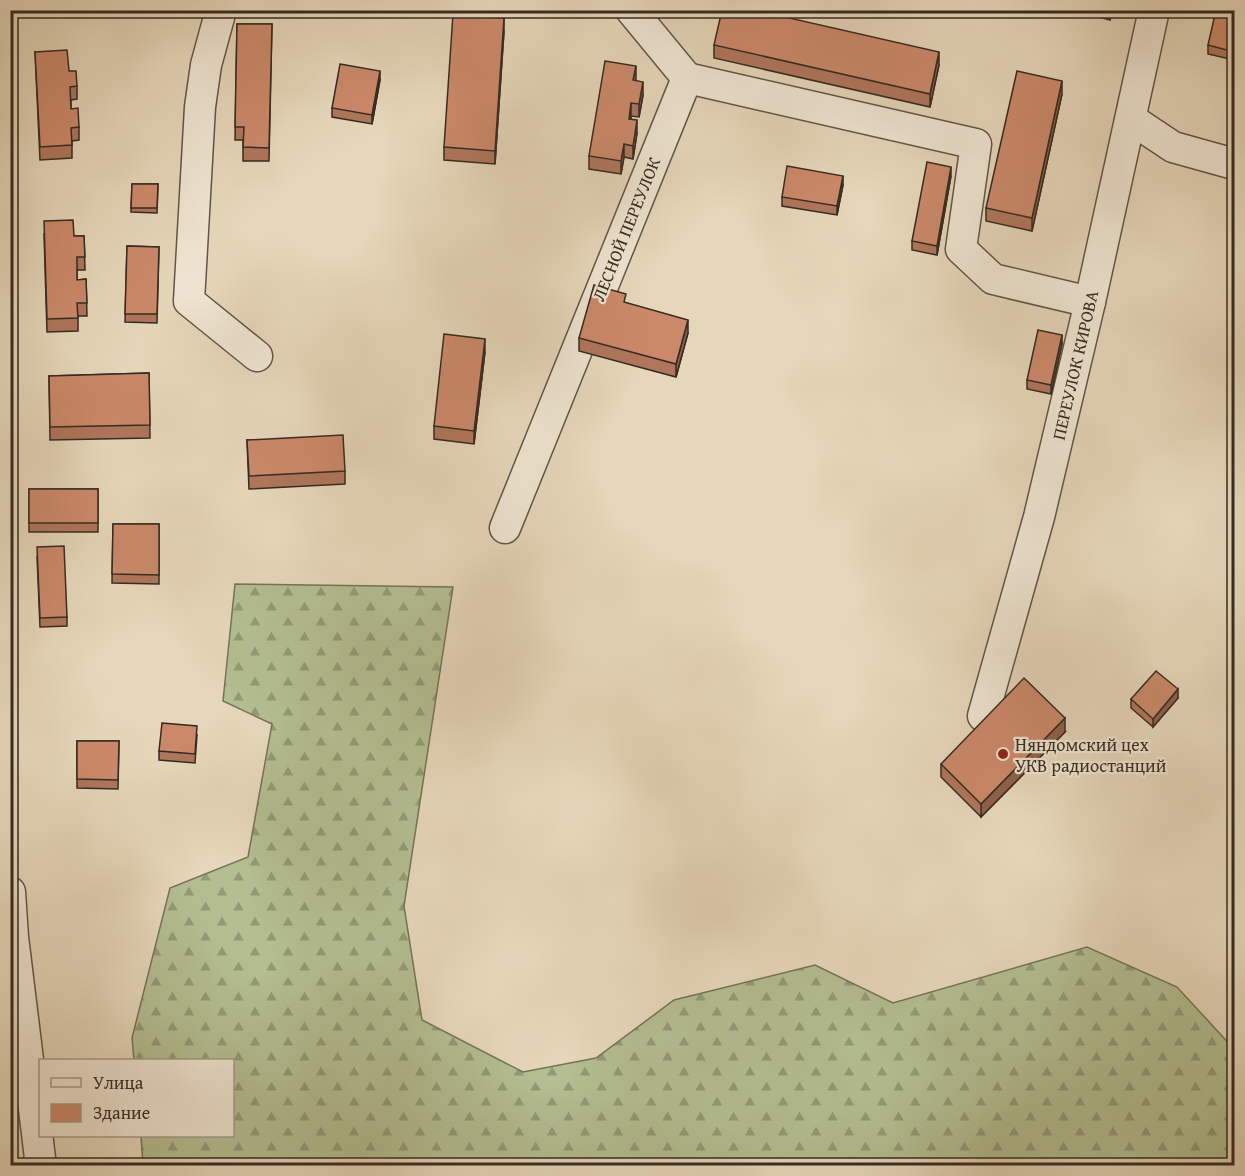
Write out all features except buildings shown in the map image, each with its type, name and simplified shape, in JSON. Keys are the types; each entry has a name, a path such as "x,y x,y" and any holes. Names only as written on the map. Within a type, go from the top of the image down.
{"street":[{"path":"221,10 206,65 200,107 189,301 257,356"},
{"path":"631,10 687,78 976,144 961,249 993,279 1090,303"},
{"name":"ПЕРЕУЛОК КИРОВА","path":"983,716 1039,517 1090,303 1154,10"},
{"name":"ЛЕСНОЙ ПЕРЕУЛОК","path":"505,528 687,78"},
{"path":"1131,119 1173,147 1234,164"},
{"path":"10,892 13,937 40,1158 37,1166"}],"green space":[{"path":"235,584 453,587 404,906 422,1020 523,1072 596,1058 674,1000 815,965 893,1003 1087,947 1177,987 1234,1049 1234,1165 143,1165 141,1137 234,1137 234,1059 134,1059 132,1038 170,888 248,857 272,724 223,701"}],"place":[{"name":"Няндомский цех УКВ радиостанций","path":"1003,754"}]}
